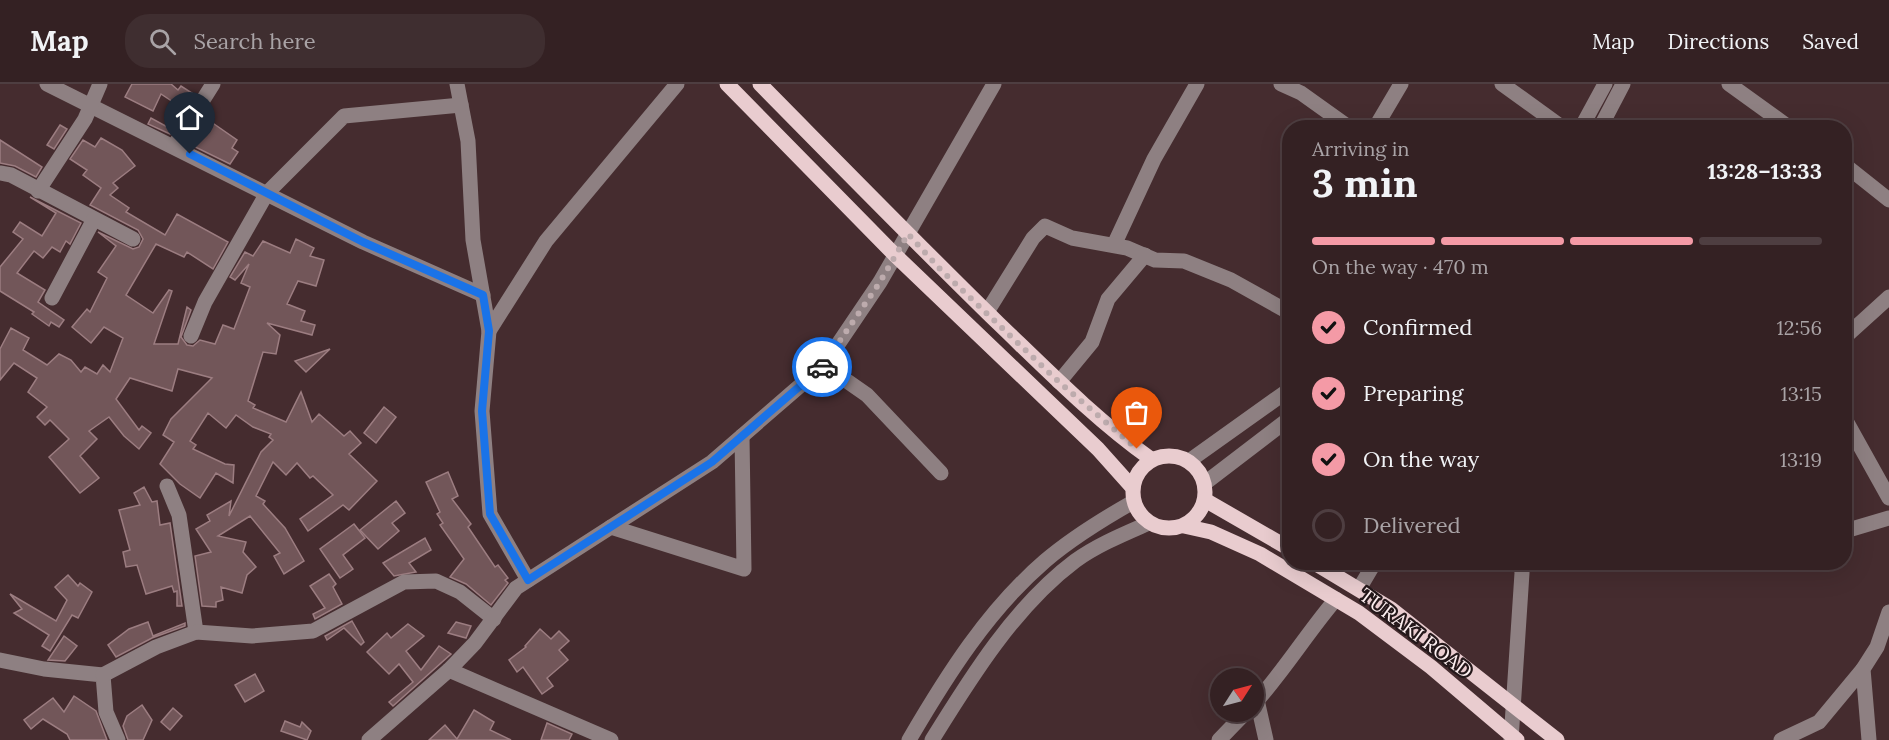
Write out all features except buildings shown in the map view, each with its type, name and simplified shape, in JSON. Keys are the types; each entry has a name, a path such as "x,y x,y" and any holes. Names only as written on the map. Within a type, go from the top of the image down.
{"main road":[{"path":"728,84 894,254 1098,449 1133,494 1149,523 1166,529 1184,526 1198,515 1205,500 1204,483 1199,470 1189,461 1170,455 1151,459 1138,471 1133,494"},
{"path":"760,84 941,270 1122,439 1151,459"},
{"path":"1205,500 1282,544"},
{"name":"TURAKI ROAD","path":"1184,526 1211,532 1260,554 1282,567"},
{"name":"TURAKI ROAD","path":"1287,570 1336,599 1431,667 1513,739"},
{"path":"1327,570 1399,615 1557,740"}],"street":[{"path":"47,84 363,242 483,295"},
{"path":"38,191 85,119 100,84"},
{"path":"174,146 213,84"},
{"path":"457,84 468,141 473,240 489,331 482,411 490,514 528,580"},
{"path":"489,331 546,241 677,84"},
{"path":"369,740 449,670 475,643 516,588 712,462 824,365 880,282 894,254 908,234 994,84"},
{"path":"1114,246 1154,159 1197,84"},
{"path":"1281,84 1301,93 1339,120"},
{"path":"1380,120 1401,84"},
{"path":"1502,84 1552,120"},
{"path":"1585,120 1605,84"},
{"path":"1604,120 1623,84"},
{"path":"1729,84 1779,120"},
{"path":"191,336 205,302 267,193 344,116 461,105"},
{"path":"1852,171 1889,200"},
{"path":"0,173 11,175 133,239"},
{"path":"52,298 94,219"},
{"path":"987,312 1033,238 1045,226 1072,238 1114,246 1155,260 1184,261 1231,280 1282,309"},
{"path":"1059,382 1092,342 1108,299 1145,255"},
{"path":"1852,331 1889,297"},
{"path":"824,365 867,395 941,473"},
{"path":"1189,461 1282,395"},
{"path":"1204,483 1282,424"},
{"path":"1852,432 1889,498"},
{"path":"611,527 744,569 742,436"},
{"path":"167,486 179,515 196,632"},
{"path":"909,740 935,695 972,641 1007,600 1045,561 1133,494"},
{"path":"1852,529 1889,518"},
{"path":"932,740 962,691 1003,636 1046,586 1076,560 1149,523"},
{"path":"1359,589 1370,570"},
{"path":"1513,739 1522,570"},
{"path":"0,660 44,669 103,675 156,647 196,632 252,636 313,631 404,582 436,581 460,592 494,618"},
{"path":"1264,693 1310,629 1336,599"},
{"path":"1781,740 1819,722 1863,669 1877,646 1889,612"},
{"path":"1863,669 1869,740"},
{"path":"449,670 611,740"},
{"path":"103,675 106,712 118,740"},
{"path":"1219,740 1236,722"},
{"path":"1259,722 1266,740"}],"way so far":[{"path":"822,367 880,282 894,254 908,234 941,270 1059,382 1122,439 1137,449"}],"route":[{"path":"190,154 363,242 483,295 489,331 482,411 490,514 528,580 729,450 748,429 822,367"}]}
